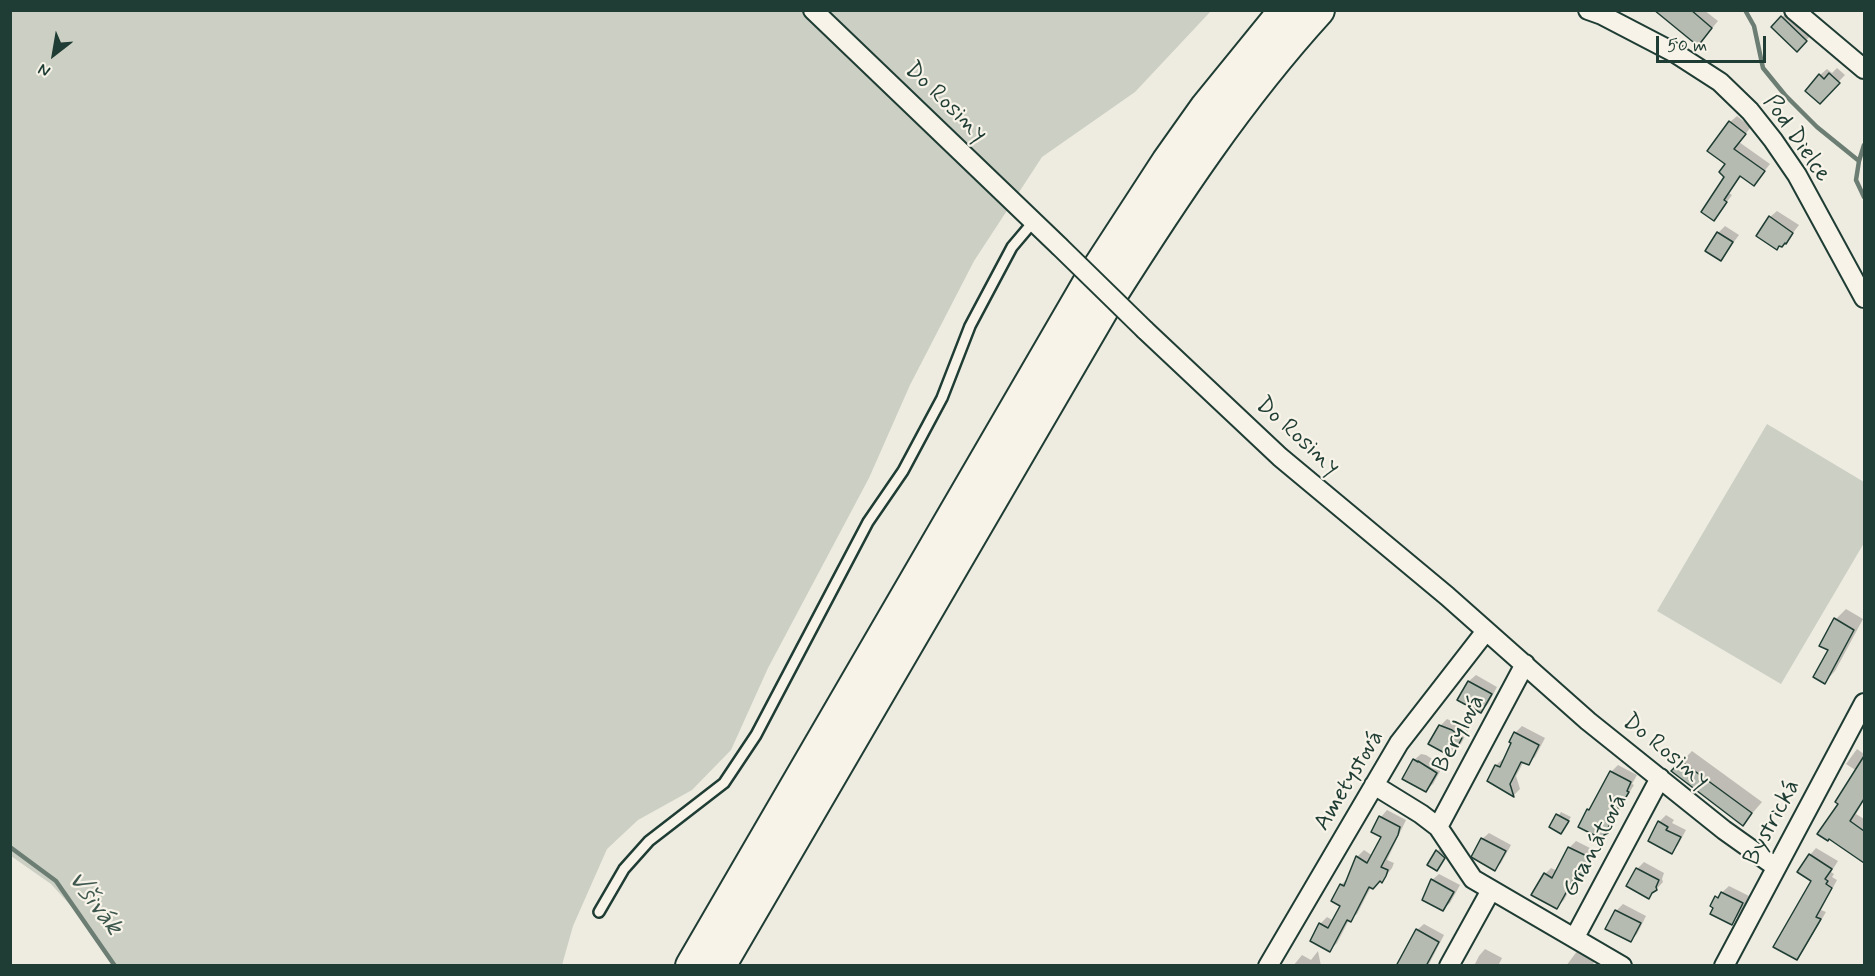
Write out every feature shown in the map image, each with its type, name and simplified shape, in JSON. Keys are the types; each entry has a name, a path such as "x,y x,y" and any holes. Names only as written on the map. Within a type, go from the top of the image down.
{"highway":[{"path":"692,966 1088,285 1174,152 1286,10"},
{"path":"719,966 1108,298 1226,122 1318,10"}],"street":[{"name":"Do Rosiny","path":"813,10 1280,457 1525,664 1588,721 1724,830 1776,867"},
{"name":"Pod Dielce","path":"1588,10 1675,53 1720,82 1750,111 1797,175 1863,294"},
{"path":"1794,10 1864,69"},
{"name":"Ametystová","path":"1268,966 1399,743 1486,631"},
{"name":"Berylová","path":"1438,827 1525,664"},
{"name":"Bystrická","path":"1724,966 1864,703"},
{"name":"Granátová","path":"1575,937 1660,778"},
{"path":"1374,785 1438,827 1473,879 1622,966"},
{"path":"1449,966 1491,890"}],"lane":[{"path":"599,912 624,869 649,842 724,783 756,735 868,522 903,471 942,398 970,326 1012,247 1034,221"}],"shaded area":[{"path":"11,11 1211,11 1135,92 1042,157 974,261 910,385 869,478 768,668 731,750 692,790 638,820 607,849 573,926 562,965 114,965 90,927 51,884 11,856"},
{"path":"1767,424 1864,482 1864,543 1781,684 1657,611"}],"building":[{"path":"1654,10 1691,10 1712,28 1698,46"},
{"path":"1781,16 1807,41 1797,52 1771,27"},
{"path":"1829,73 1840,83 1820,104 1805,91 1819,74 1824,79"},
{"path":"1729,121 1746,134 1734,149 1765,171 1754,186 1740,176 1724,200 1727,202 1714,221 1701,212 1724,177 1719,172 1725,164 1707,151"},
{"path":"1769,216 1793,233 1786,244 1779,246 1777,250 1756,236"},
{"path":"1717,232 1733,242 1721,261 1705,251"},
{"path":"1834,618 1854,630 1825,684 1813,677 1828,650 1819,646"},
{"path":"1468,681 1492,694 1481,713 1457,700"},
{"path":"1439,725 1452,730 1462,738 1452,757 1428,744"},
{"path":"1514,732 1539,745 1529,765 1521,762 1510,784 1514,797 1487,781 1495,765 1500,767"},
{"path":"1864,756 1864,799 1850,821 1864,831 1864,863 1829,839 1828,841 1817,834 1838,804 1835,802"},
{"path":"1413,759 1437,773 1426,792 1402,779"},
{"path":"1681,761 1752,813 1743,826 1671,771"},
{"path":"1610,771 1631,782 1627,791 1629,792 1620,804 1607,830 1608,833 1602,839 1578,827"},
{"path":"1556,814 1569,821 1561,834 1549,827"},
{"path":"1379,816 1400,827 1381,867 1388,870 1386,876 1382,883 1380,881 1373,889 1369,887 1351,922 1347,920 1330,952 1310,941 1319,923 1328,928 1340,906 1331,901 1340,884 1344,886 1356,856 1367,863 1381,837 1371,832"},
{"path":"1658,821 1668,827 1666,830 1681,837 1672,854 1648,841"},
{"path":"1481,838 1506,851 1495,871 1471,857"},
{"path":"1568,847 1593,859 1583,876 1577,873 1557,909 1531,895 1544,873 1552,878"},
{"path":"1436,850 1445,858 1437,871 1427,865"},
{"path":"1809,854 1832,869 1825,879 1828,881 1826,884 1832,888 1816,917 1821,919 1797,960 1773,947 1811,881 1797,872"},
{"path":"1636,868 1659,880 1657,890 1649,899 1626,886"},
{"path":"1431,879 1454,892 1443,911 1422,900"},
{"path":"1721,892 1743,903 1732,925 1710,914 1713,908 1710,906 1715,896 1718,898"},
{"path":"1615,910 1641,923 1631,942 1605,929"},
{"path":"1416,929 1439,942 1426,966 1396,966"}],"waterway":[{"path":"1745,10 1754,26 1763,68 1785,95 1817,127 1859,161 1856,180 1864,197"},
{"path":"1859,161 1864,145"},
{"name":"Všivák","path":"10,847 56,881 115,966"}]}
